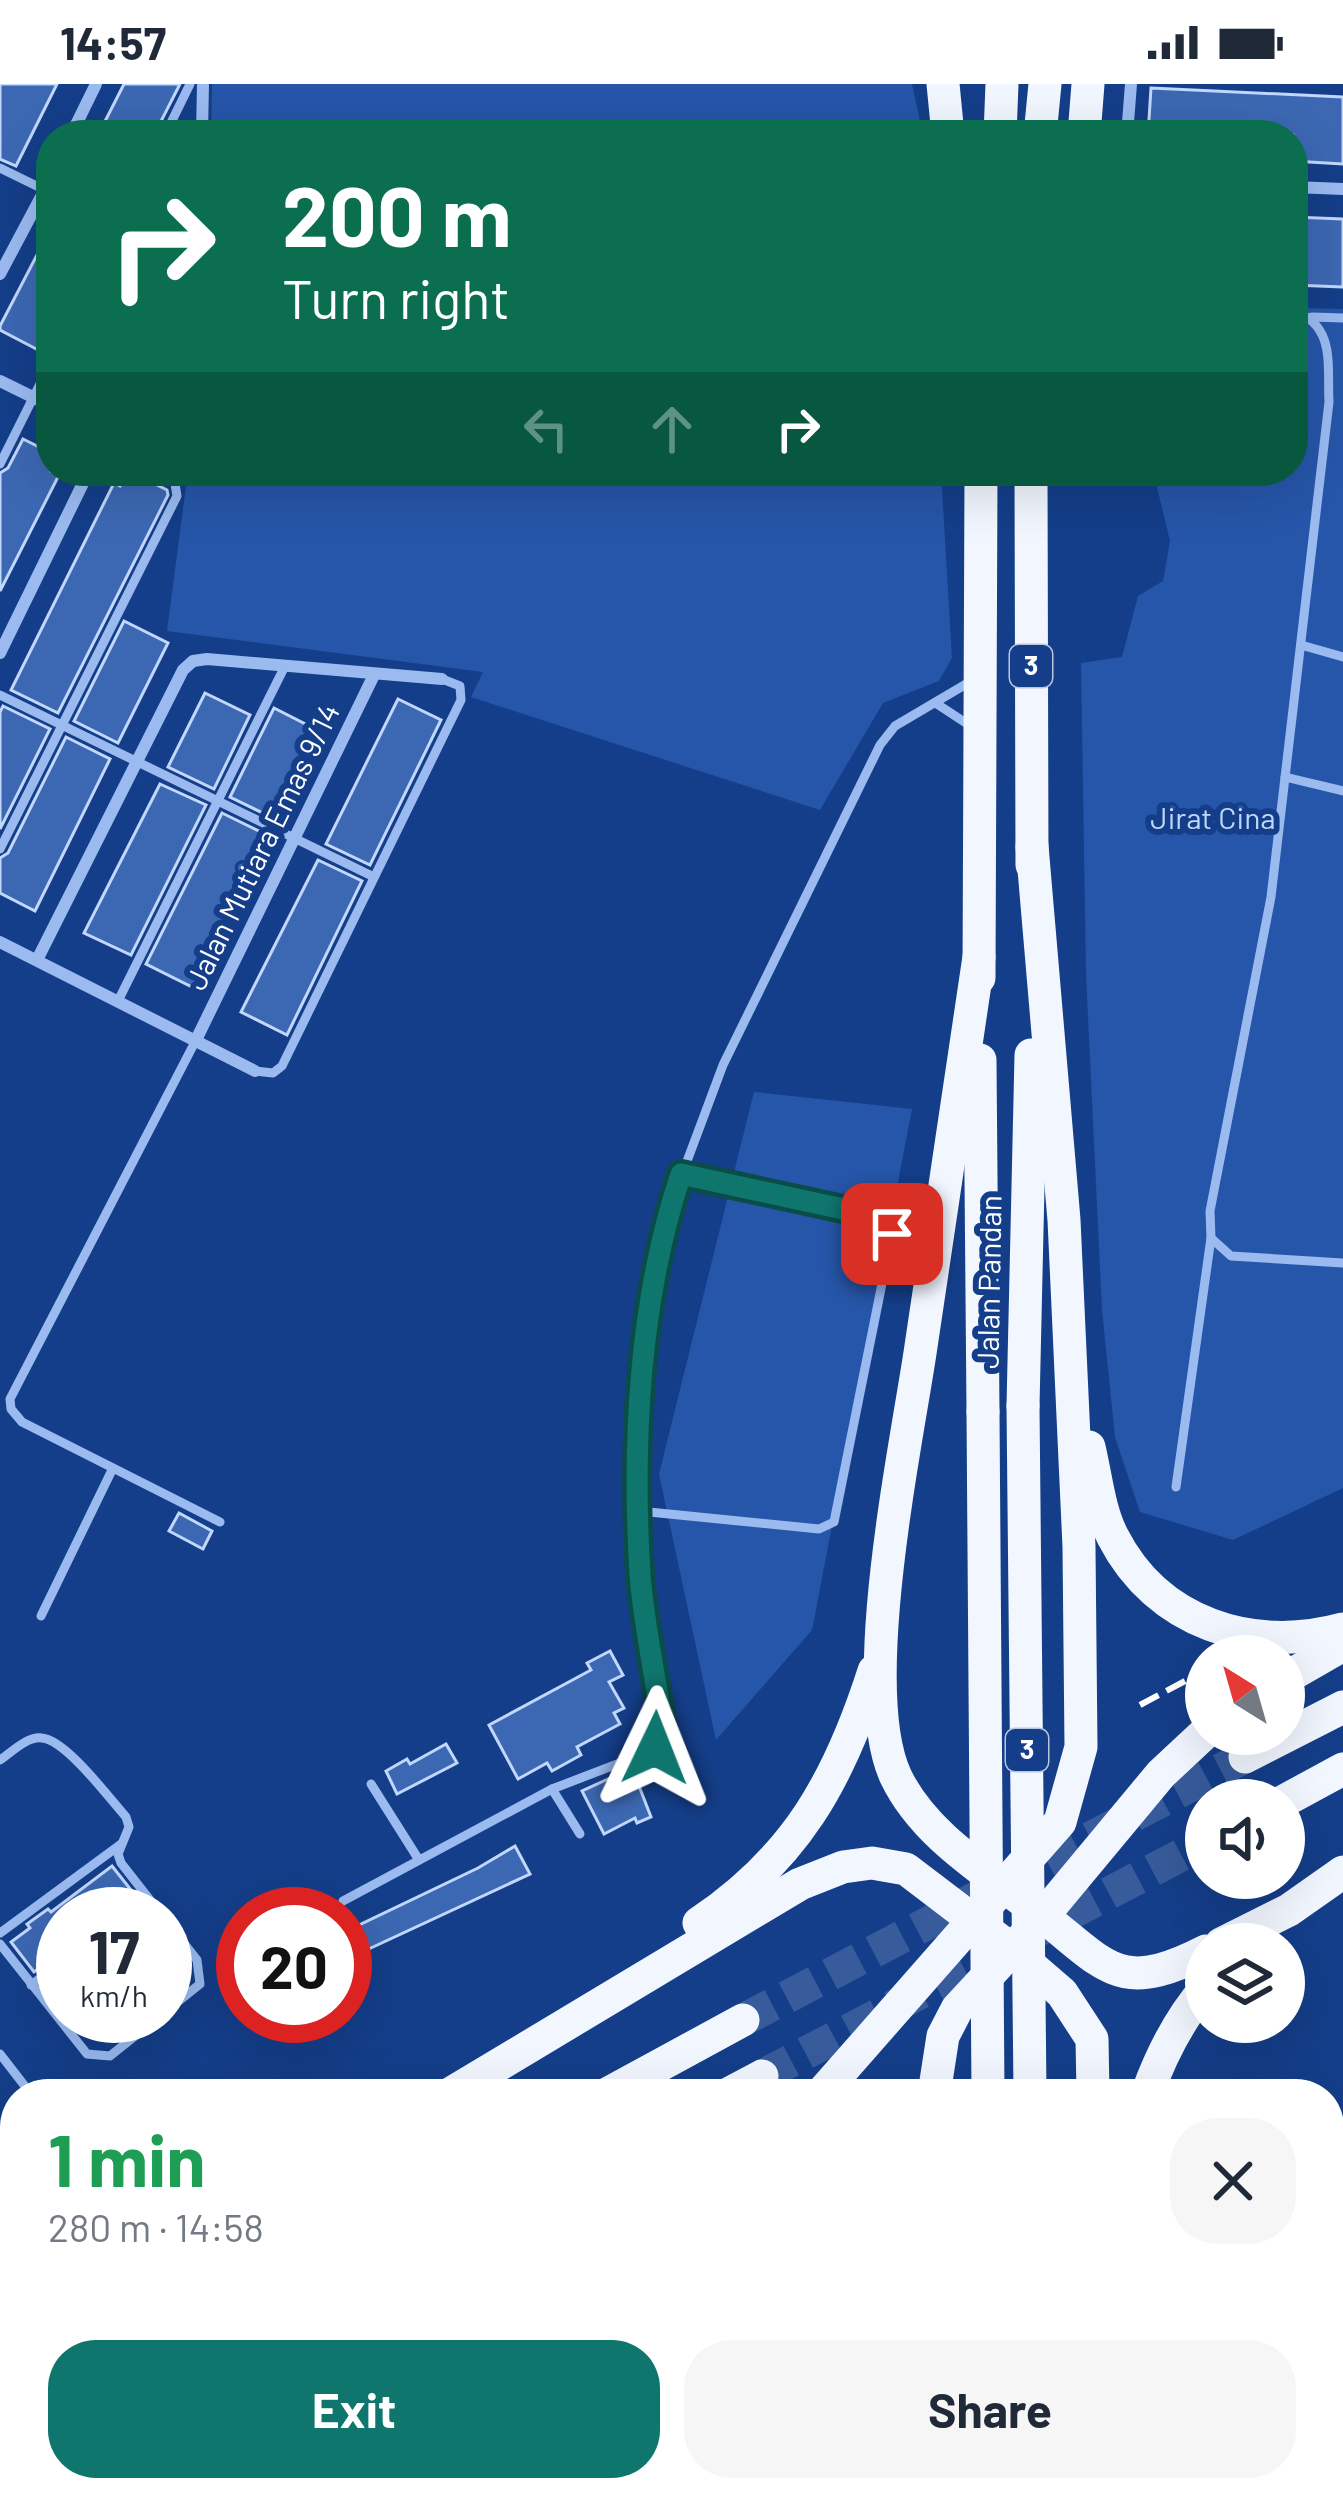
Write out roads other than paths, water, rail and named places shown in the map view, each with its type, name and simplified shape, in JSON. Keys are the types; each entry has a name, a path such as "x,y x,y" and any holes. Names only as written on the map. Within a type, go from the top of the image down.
{"highway":[{"path":"944,84 948,120"},
{"path":"1001,120 1002,84"},
{"path":"1041,120 1045,84"},
{"path":"1085,120 1088,84"},
{"name":"Jalan Pandan","path":"981,486 979,957 988,2079"},
{"name":"Jalan Pandan","path":"1030,2079 1023,1406 1033,998 1032,486"},
{"path":"834,2079 1060,1822 1081,1747 1079,1568 1064,1220 1032,846"},
{"path":"979,957 895,1522 880,1652 885,1731 894,1773 934,1829 1080,1950 1119,1974 1149,1974 1185,1960"},
{"path":"1071,1376 1110,1533 1127,1561 1168,1606 1235,1632 1282,1636 1343,1629"},
{"path":"1305,1667 1343,1645"},
{"path":"469,2079 756,1880 800,1831 838,1768 880,1652"},
{"path":"1245,1756 1343,1706"},
{"path":"935,2079 944,2036 957,2009 1185,1752"},
{"path":"1305,1790 1343,1769"},
{"path":"472,2079 800,1884 842,1868 872,1863 906,1869 1062,1993 1086,2028 1094,2054 1110,2079"},
{"path":"1273,1923 1343,1872"},
{"path":"1262,1923 1288,1910"},
{"path":"1153,2079 1185,2015"},
{"path":"635,2079 743,2020"},
{"path":"1093,2079 1094,2054"},
{"path":"756,2079 762,2076"}],"street":[{"path":"78,120 95,84"},
{"path":"202,120 203,84"},
{"path":"1128,120 1131,84"},
{"path":"1308,188 1343,189"},
{"path":"0,274 36,210"},
{"path":"0,381 36,399"},
{"path":"0,652 81,486"},
{"path":"37,960 183,670 193,661 207,658 442,679"},
{"name":"Jalan Mutiara Emas 9/14","path":"196,1040 374,675"},
{"path":"0,942 255,1071"}],"lane":[{"path":"172,120 190,84"},
{"path":"0,168 36,182"},
{"path":"1308,316 1343,318"},
{"path":"1176,1486 1211,1238 1210,1211 1271,897 1301,645 1329,403 1327,342 1312,317"},
{"path":"0,464 36,392"},
{"path":"0,849 177,496 175,486"},
{"path":"1301,645 1343,657"},
{"path":"118,1001 284,668"},
{"path":"369,1887 552,1789 646,1753 662,1735 640,1576 639,1401 668,1212 723,1064 880,745 896,726 982,672"},
{"path":"255,1071 273,1073 282,1066 461,700 460,686 442,679"},
{"path":"0,695 374,877"},
{"path":"937,704 962,716 982,736"},
{"path":"1285,777 1343,791"},
{"path":"196,1040 10,1400 10,1408 22,1422 220,1522"},
{"path":"639,1511 819,1529 834,1522 892,1234 890,1223 880,1217 681,1174"},
{"path":"1211,1238 1231,1256 1343,1262"},
{"path":"41,1616 112,1470"},
{"path":"0,1760 28,1740 43,1738 59,1744 126,1817 129,1827 118,1854 139,1887"},
{"path":"370,1784 418,1860"},
{"path":"552,1789 580,1834"},
{"path":"0,1933 125,1840"},
{"path":"0,1944 36,1991"},
{"path":"192,1958 200,1969 200,1984 192,1990"},
{"path":"31,1985 36,1981"},
{"path":"77,2043 87,2054 99,2057 110,2056 126,2043"}],"tunnel":[{"path":"743,2020 1245,1757"},
{"path":"762,2076 1185,1853"}],"railway":[{"path":"1140,1705 1185,1681"}],"park label":[{"name":"Jirat Cina","path":"1213,819"}]}
